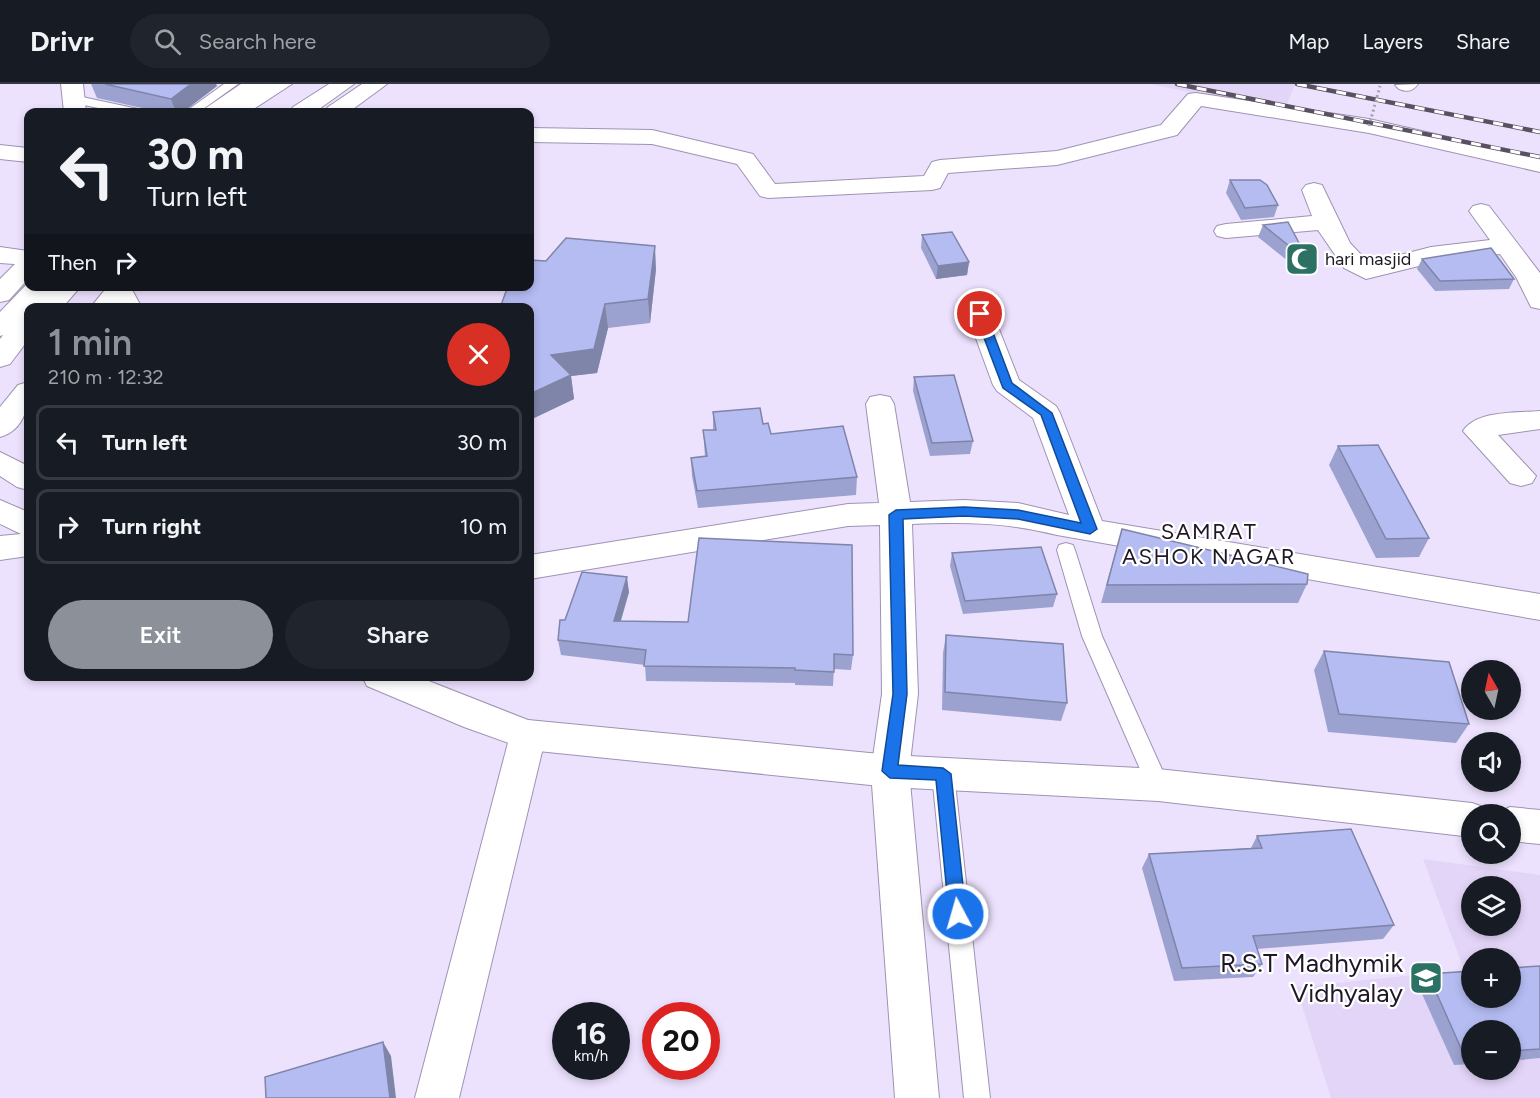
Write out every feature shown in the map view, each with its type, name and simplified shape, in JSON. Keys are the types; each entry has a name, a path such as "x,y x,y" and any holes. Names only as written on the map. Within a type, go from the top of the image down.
{"main road":[{"path":"217,108 256,84"},
{"path":"242,108 281,84"},
{"path":"280,108 315,84"},
{"path":"307,108 343,84"},
{"path":"342,108 376,84"},
{"path":"534,135 652,137 745,159 768,191 932,183 940,167 1057,158 1169,130 1196,99 1369,126 1540,165"},
{"path":"0,152 24,155"},
{"path":"1314,190 1326,222 1338,244 1358,268 1366,271 1431,255 1508,245"},
{"path":"1481,211 1529,276 1540,301"},
{"path":"1226,231 1326,222"},
{"path":"0,255 24,258"},
{"path":"0,294 24,270"},
{"path":"0,328 35,291"},
{"path":"52,303 63,291"},
{"path":"980,314 1007,385 1046,413 1090,529"},
{"path":"0,358 24,329"},
{"path":"0,427 24,396"},
{"path":"880,404 896,515 900,694 890,771 917,1098"},
{"path":"1521,476 1478,431 1483,427 1540,420"},
{"path":"0,462 24,477"},
{"path":"0,511 24,523"},
{"path":"534,566 848,515 964,511 1018,514 1090,529 1540,607"},
{"path":"0,548 24,545"},
{"path":"391,681 477,717 528,735 890,771 1158,785 1461,819"},
{"path":"437,1098 528,735"},
{"path":"1521,825 1540,827"}],"lane":[{"path":"197,108 232,84"},
{"path":"73,98 116,108"},
{"path":"1066,550 1092,636 1158,785"},
{"path":"943,774 977,1098"}],"path":[{"path":"1369,126 1380,86"}],"shaded area":[{"path":"1150,84 1295,84 1284,112"},
{"name":"R.S.T Madhymik Vidhyalay","path":"1423,859 1540,875 1540,1098 1331,1098 1296,987 1461,970 1461,1008 1521,1008 1521,948 1461,948 1461,962"}],"building":[{"path":"105,84 191,84 171,99"},
{"path":"1230,180 1260,180 1267,185 1278,205 1245,208"},
{"path":"1288,222 1309,262 1263,225"},
{"path":"952,232 969,262 938,266 922,235"},
{"path":"566,238 655,246 648,299 605,304 594,349 551,355 571,375 534,392 534,303 502,303 506,291 534,291 534,260 546,261"},
{"path":"1491,248 1514,279 1440,281 1422,259"},
{"path":"954,375 973,441 932,443 914,377"},
{"path":"760,408 763,424 768,423 771,434 843,426 857,477 697,491 691,458 707,456 703,430 716,430 713,412"},
{"path":"1378,445 1429,538 1386,539 1338,446"},
{"path":"1122,529 1308,574 1307,584 1107,585"},
{"path":"699,538 852,545 853,655 834,654 834,672 795,670 795,668 644,666 646,650 558,640 560,620 565,620 582,572 627,577 614,621 688,622"},
{"path":"1041,547 1057,594 965,601 952,553"},
{"path":"946,635 1063,644 1067,703 945,692"},
{"path":"1324,651 1449,662 1461,699 1461,720 1468,720 1469,724 1339,714"},
{"path":"1351,829 1394,925 1253,936 1262,964 1182,968 1149,854 1262,848 1257,836"},
{"path":"1540,966 1540,1049 1521,1050 1521,1020 1461,1020 1461,1048 1428,974 1461,972 1461,1008 1521,1008 1521,967"},
{"path":"383,1042 390,1098 266,1098 265,1077"}],"railway":[{"path":"1177,84 1540,157"},
{"path":"1297,84 1540,132"}],"place":[{"name":"hari masjid","path":"1302,259"},
{"name":"R.S.T Madhymik Vidhyalay","path":"1426,978"}],"district":[{"name":"SAMRAT ASHOK NAGAR","path":"1209,544"}],"route":[{"path":"958,914 943,774 890,771 900,694 896,515 964,511 1018,514 1057,524 1090,529 1046,413 1007,385 980,314"}]}
